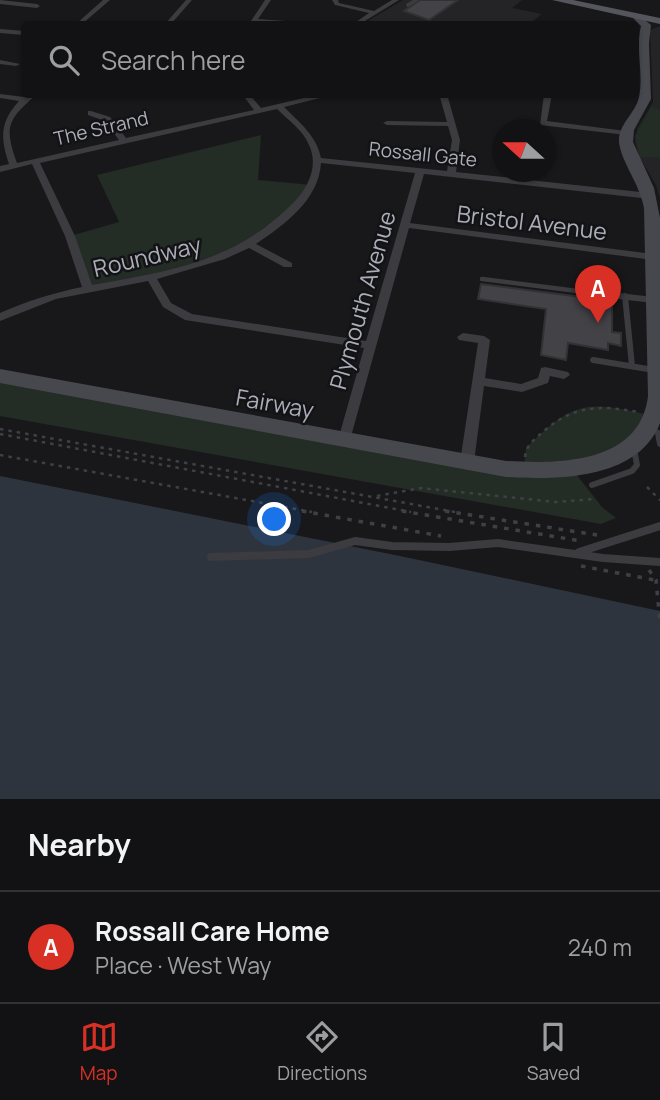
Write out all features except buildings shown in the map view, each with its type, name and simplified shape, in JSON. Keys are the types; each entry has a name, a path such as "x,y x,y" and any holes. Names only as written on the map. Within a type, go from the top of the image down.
{"main road":[{"path":"557,0 621,21"},
{"path":"639,27 660,21"}],"street":[{"path":"82,21 107,0"},
{"path":"171,21 189,0"},
{"path":"254,21 268,0"},
{"path":"335,0 337,4 375,13"},
{"path":"361,21 396,0"},
{"path":"0,2 37,6"},
{"path":"639,27 644,101 626,133 629,156 644,178 650,197 658,371 651,421"},
{"path":"0,31 21,33"},
{"path":"0,44 15,32"},
{"path":"0,62 16,64"},
{"path":"0,96 26,100"},
{"path":"14,166 2,131 10,115 29,98"},
{"path":"248,98 259,111"},
{"name":"The Strand","path":"0,169 316,98"},
{"path":"444,98 457,145 450,174"},
{"path":"544,119 547,98"},
{"path":"279,107 308,136 317,160"},
{"path":"91,113 106,117 124,141"},
{"path":"387,123 452,124"},
{"path":"555,127 626,133"},
{"name":"Rossall Gate","path":"317,160 650,197"},
{"name":"Roundway","path":"0,317 29,304 88,289 152,279 201,265 249,244 276,226 305,196 315,178 317,160"},
{"path":"35,161 70,236 88,289"},
{"name":"Plymouth Avenue","path":"344,440 420,171"},
{"name":"Bristol Avenue","path":"405,225 653,257"},
{"path":"249,244 288,265"},
{"path":"152,279 167,305 190,317 370,345"},
{"path":"463,337 484,335 480,381 467,462"},
{"path":"480,381 522,388 544,380 545,371 564,375"},
{"name":"Fairway","path":"0,376 467,462 533,471 585,467 602,461 632,444 651,421"}],"lane":[{"path":"408,5 416,0"},
{"path":"482,279 556,291 577,290 654,301"},
{"path":"625,296 625,316 631,332 632,366"},
{"path":"593,360 658,371"},
{"path":"651,421 658,433 660,444"},
{"path":"592,485 632,471 637,465 632,444"},
{"path":"578,553 601,539 650,532 660,526"},
{"path":"211,557 309,554 355,541 392,546 498,543 660,562"}],"path":[{"path":"533,471 526,448 552,421 577,408 605,405 651,421"},
{"path":"0,429 601,539"},
{"path":"0,434 459,522 601,539"},
{"path":"0,455 451,537"},
{"path":"647,487 660,500"},
{"path":"373,497 421,488 556,502 596,499"},
{"path":"647,562 650,575 656,580 660,624"}],"shaded area":[{"path":"403,0 522,0 512,8 542,14 533,21 368,21"},
{"path":"660,26 660,198 635,142 637,129 653,102 650,30"},
{"path":"652,106 660,111 660,157 640,158 635,136"},
{"path":"261,135 258,180 312,185 277,226 201,265 88,289 70,236 119,222 97,175"},
{"path":"0,376 524,470 526,448 557,420 571,412 597,407 653,416 642,436 572,469 602,507 616,518 601,524 0,416"},
{"path":"0,476 660,611 660,799 0,799"}],"place":[{"name":"Rossall Care Home","path":"598,323"}]}
